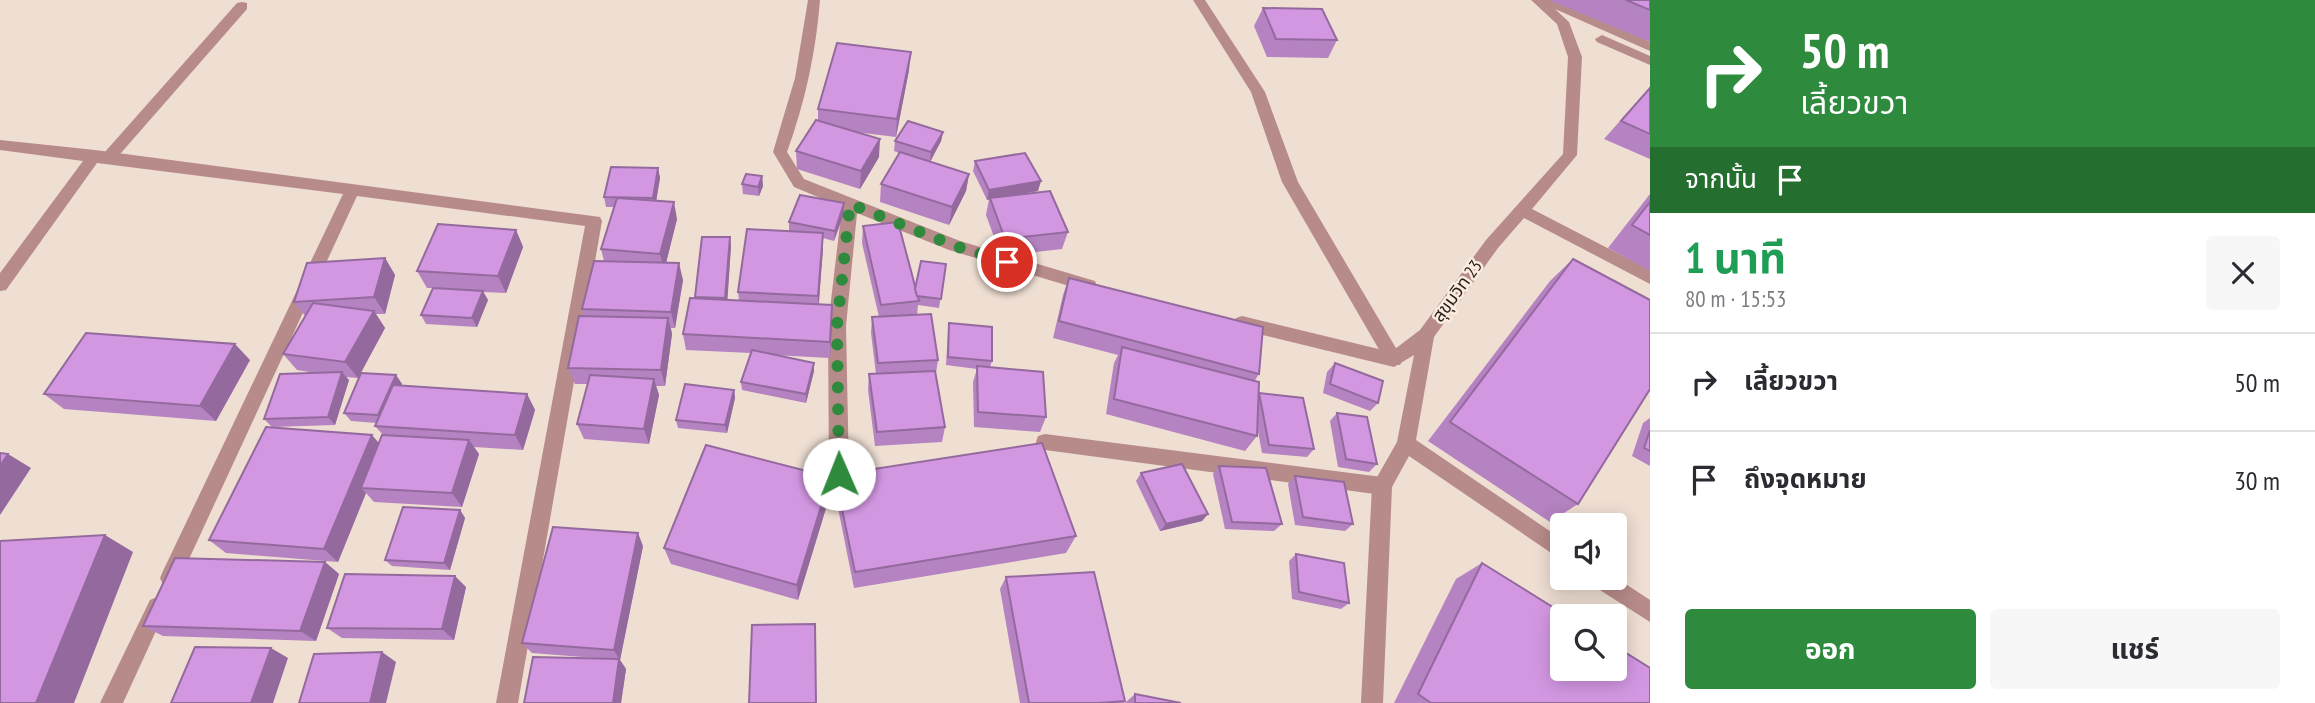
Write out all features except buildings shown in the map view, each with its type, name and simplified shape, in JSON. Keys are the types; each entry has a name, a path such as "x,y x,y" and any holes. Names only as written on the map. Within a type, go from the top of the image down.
{"street":[{"path":"814,0 810,38 790,127 780,152 799,183 955,246 1059,279 1112,292"},
{"path":"1199,0 1258,92 1290,182 1394,360"},
{"path":"1536,0 1563,22 1650,61"},
{"path":"1547,0 1650,47"},
{"path":"0,285 102,156 242,6"},
{"name":"สุขุมวิท 23","path":"1372,703 1382,486 1406,444 1426,335 1492,244 1570,155 1575,57 1563,22"},
{"path":"0,145 594,221 507,703"},
{"path":"111,703 354,189"},
{"path":"839,474 837,326 850,204"},
{"path":"1523,211 1650,278"},
{"path":"1219,318 1394,360"},
{"path":"1394,360 1426,335"},
{"path":"1045,442 1382,486"},
{"path":"1406,444 1550,543"},
{"path":"1617,590 1650,612"}],"route":[{"path":"839,474 837,326 850,204 955,246 1007,262"}]}
